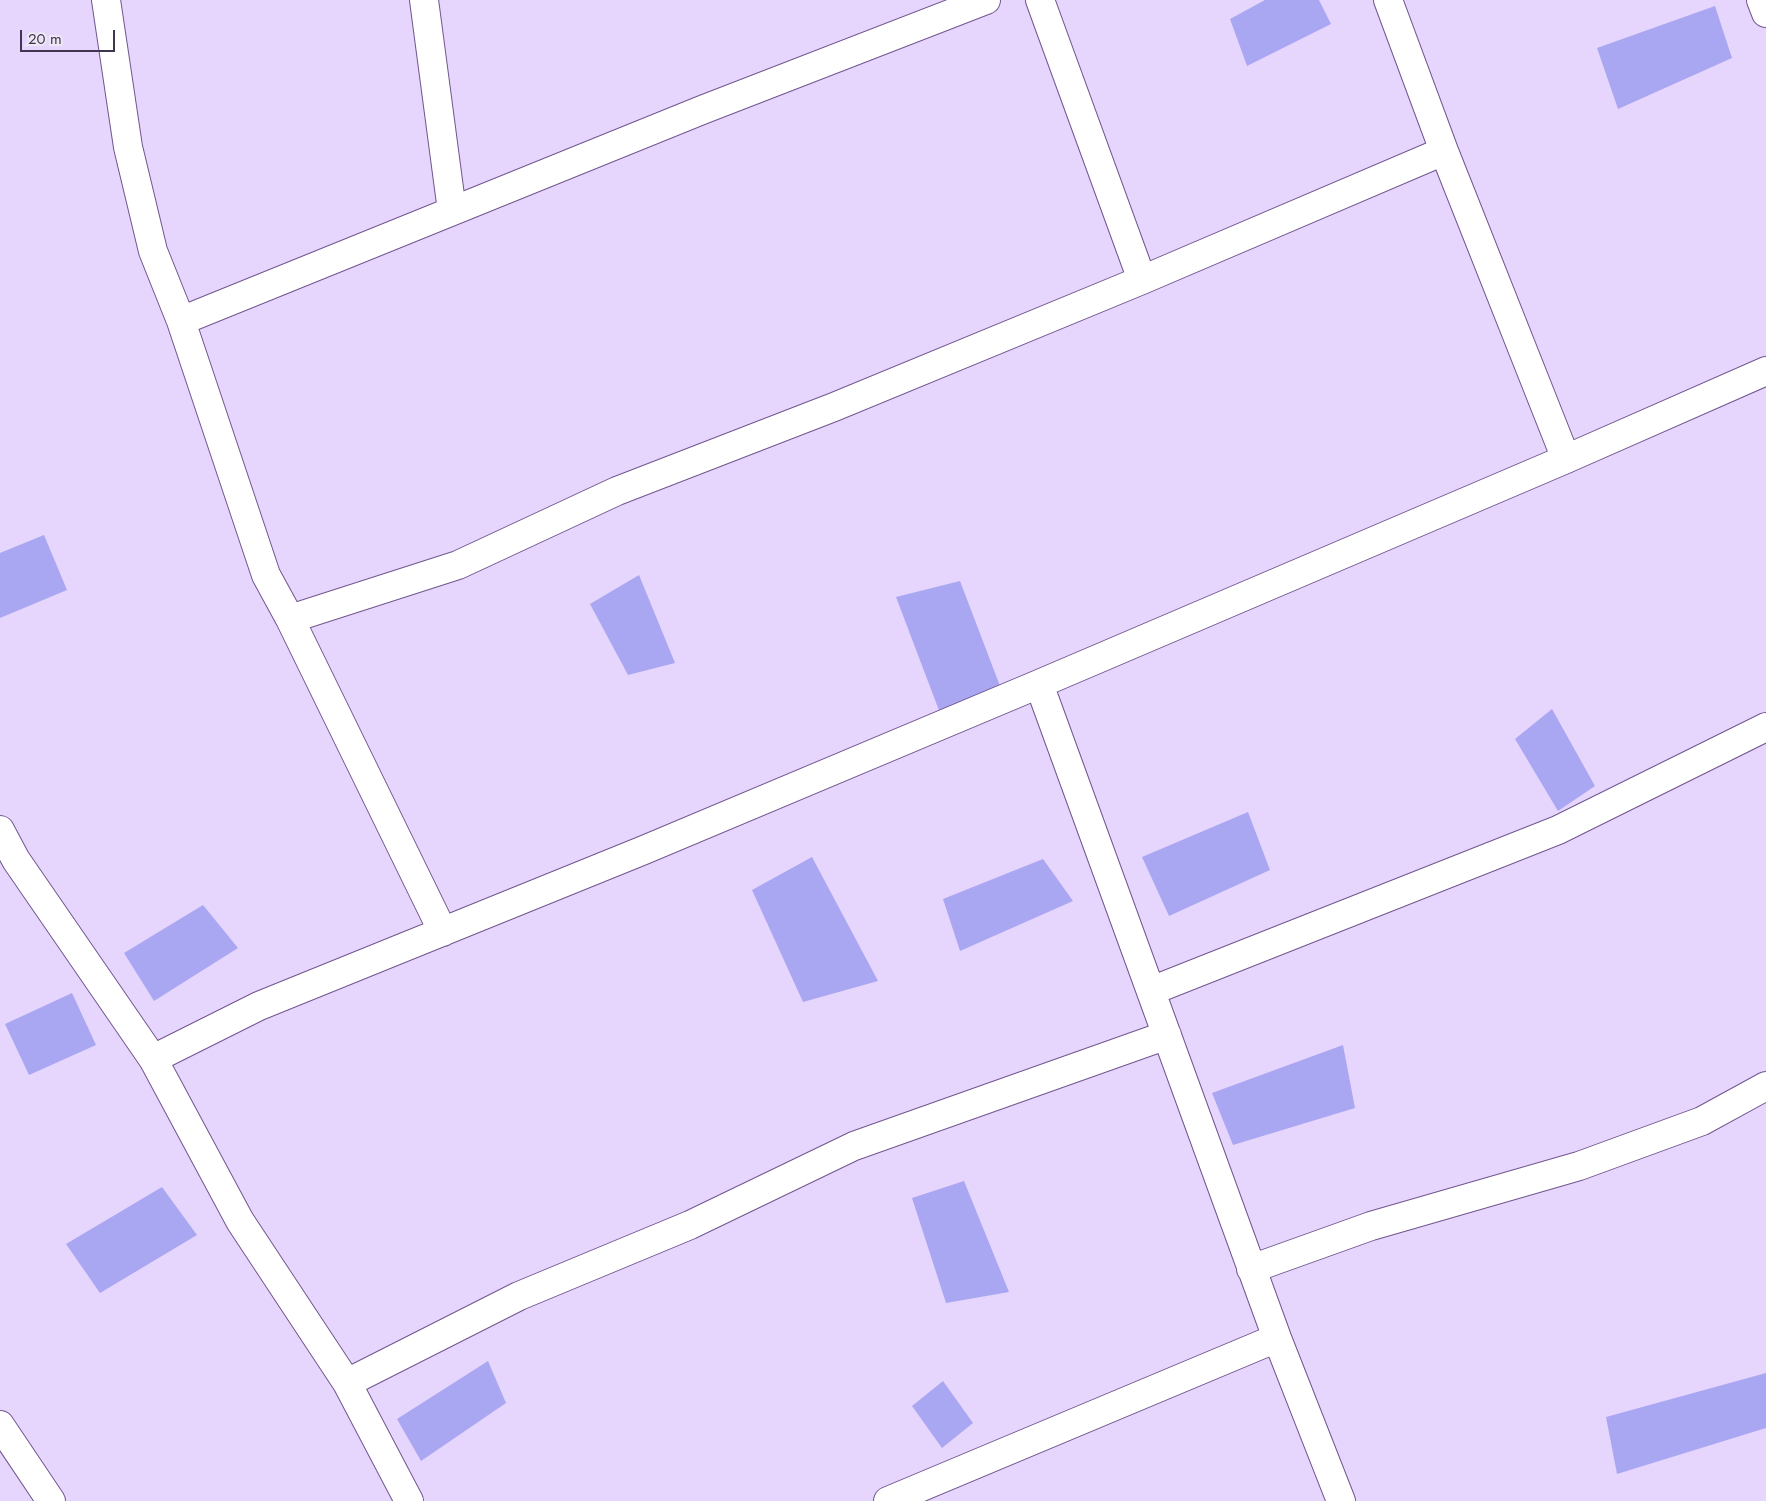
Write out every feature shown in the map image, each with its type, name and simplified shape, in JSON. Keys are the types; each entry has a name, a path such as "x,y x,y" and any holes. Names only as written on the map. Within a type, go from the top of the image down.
{"street":[{"path":"106,0 128,147 153,251 181,321 266,575 290,619 443,932"},
{"path":"424,0 452,211"},
{"path":"181,321 711,107 986,0"},
{"path":"1040,0 1142,280"},
{"path":"1388,0 1444,151 1566,459"},
{"path":"290,619 458,565 616,491 834,407 1142,280 1444,151"},
{"path":"153,1059 259,1006 644,850 1039,684 1566,459 1766,371"},
{"path":"1039,684 1251,1269 1341,1501"},
{"path":"1151,991 1558,830 1766,727"},
{"path":"0,830 16,860 153,1059 240,1221 347,1383 408,1501"},
{"path":"347,1383 519,1296 690,1225 854,1146 1166,1035"},
{"path":"1251,1269 1371,1226 1580,1166 1702,1121 1766,1086"},
{"path":"888,1501 1277,1338"},
{"path":"0,1426 51,1501"}],"building":[{"path":"1265,0 1319,0 1331,24 1247,66 1230,19"},
{"path":"1715,6 1732,58 1618,109 1597,48"},
{"path":"44,535 67,590 0,618 0,553"},
{"path":"639,575 675,663 628,675 590,604"},
{"path":"960,581 1000,686 940,713 896,597"},
{"path":"1552,709 1595,786 1558,811 1515,739"},
{"path":"1248,812 1270,870 1169,916 1142,857"},
{"path":"812,857 878,981 803,1002 752,890"},
{"path":"1043,859 1073,901 960,951 943,899"},
{"path":"203,905 238,948 154,1001 124,953"},
{"path":"72,993 96,1045 29,1075 5,1024"},
{"path":"1343,1045 1355,1108 1233,1145 1212,1093"},
{"path":"964,1181 1009,1292 946,1303 912,1198"},
{"path":"162,1187 197,1235 100,1293 66,1244"},
{"path":"488,1361 506,1403 421,1461 397,1419"},
{"path":"1766,1373 1766,1428 1617,1474 1606,1417"},
{"path":"943,1381 973,1423 942,1448 912,1406"}]}
